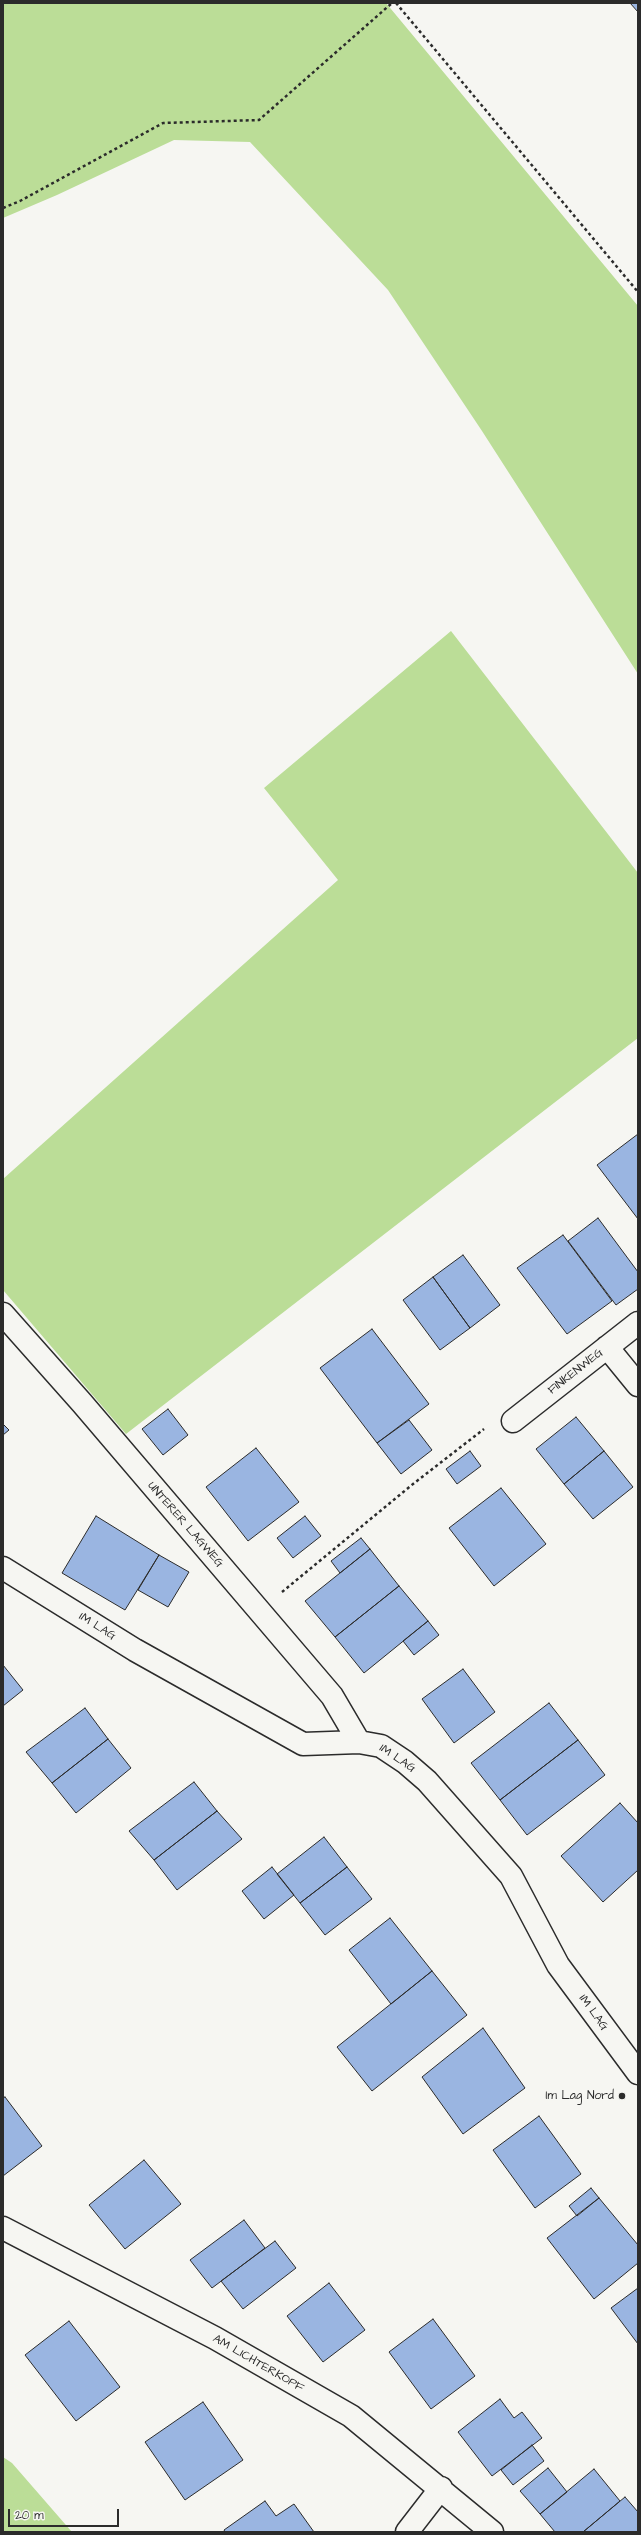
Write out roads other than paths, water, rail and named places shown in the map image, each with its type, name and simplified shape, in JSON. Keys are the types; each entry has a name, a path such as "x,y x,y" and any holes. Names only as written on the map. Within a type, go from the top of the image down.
{"street":[{"name":"UNTERER LAGWEG","path":"3,1314 82,1403 332,1696 359,1742"},
{"name":"FINKENWEG","path":"513,1421 638,1322"},
{"path":"607,1347 638,1385"},
{"name":"IM LAG","path":"4,1569 135,1650 303,1744 359,1742 381,1746 427,1781 511,1876 558,1965 638,2073"},
{"name":"AM LICHTERKOPF","path":"3,2228 215,2338 351,2416 441,2488 492,2532"},
{"path":"407,2532 441,2488"}],"place":[{"name":"Im Lag Nord","path":"622,2096"}]}
